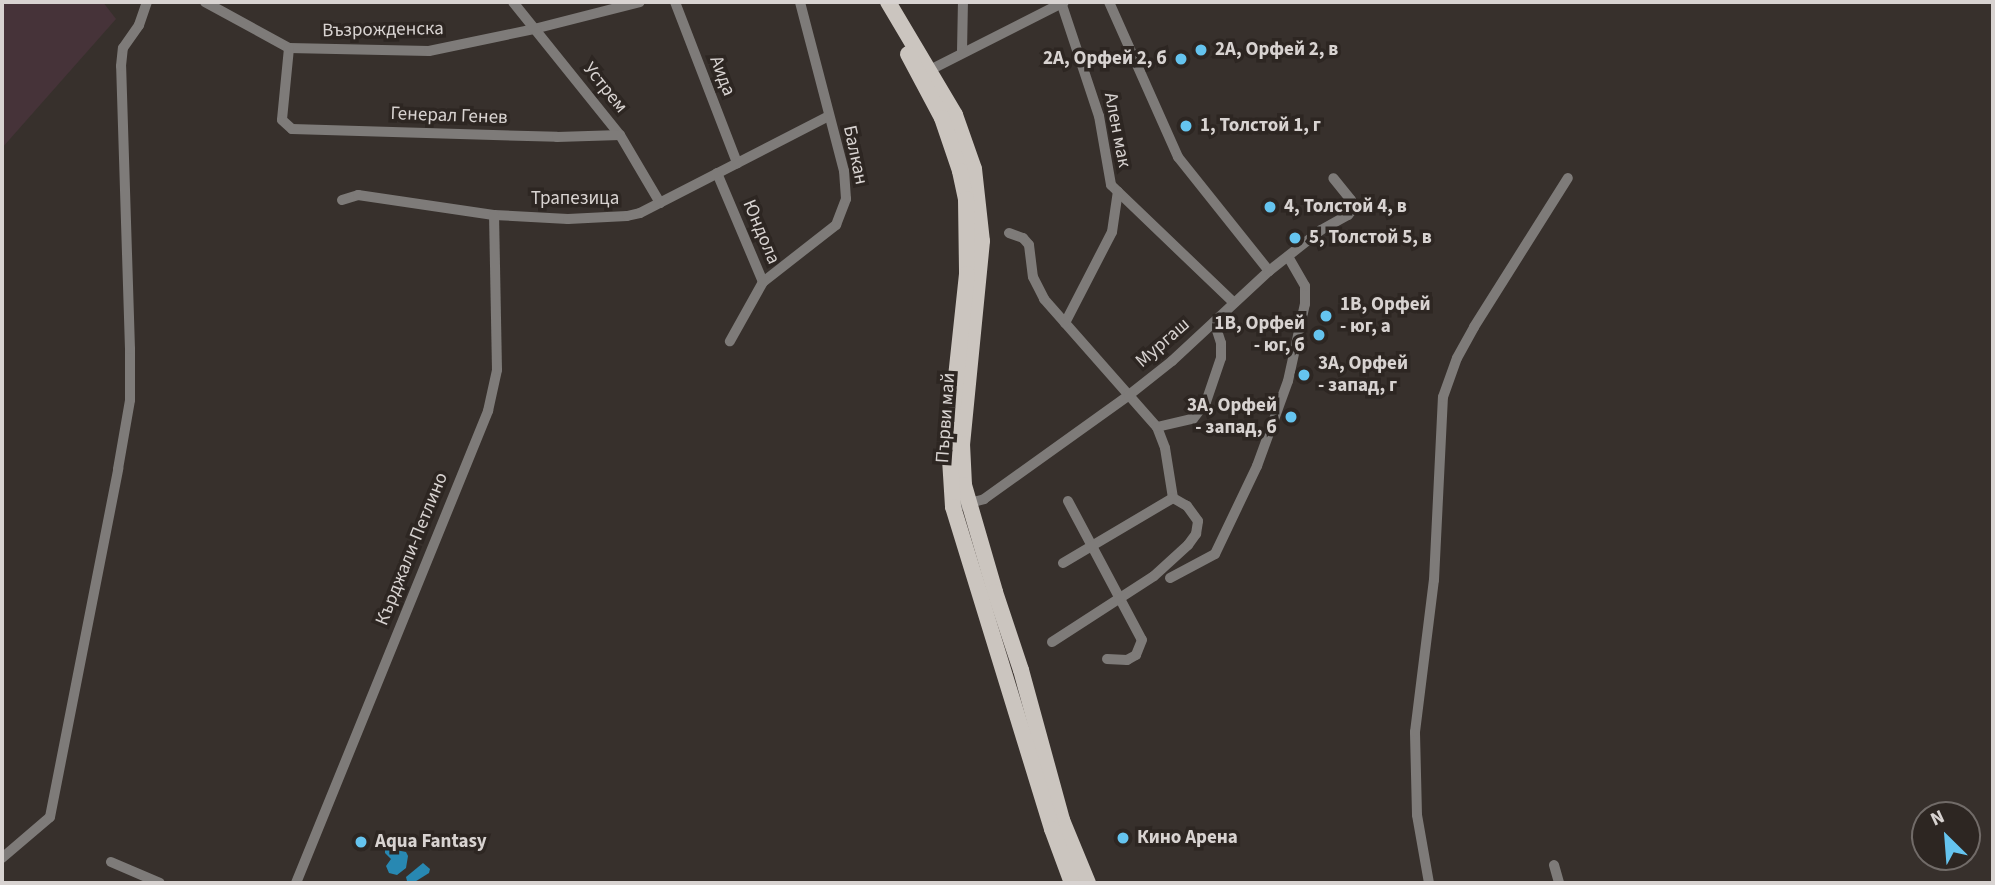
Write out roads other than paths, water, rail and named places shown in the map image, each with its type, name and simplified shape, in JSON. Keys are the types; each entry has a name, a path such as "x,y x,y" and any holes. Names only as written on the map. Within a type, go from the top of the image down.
{"main road":[{"name":"Първи май","path":"875,2 925,72"},
{"name":"Първи май","path":"888,2 968,146 980,217 980,276 962,444 961,506 1052,829 1072,883"},
{"name":"Първи май","path":"961,506 1021,670 1062,820 1088,883"}],"street":[{"path":"2,858 50,817 130,400 121,94 123,48 139,25 148,2"},
{"path":"205,2 289,48"},
{"name":"Устрем","path":"513,2 620,135 660,203"},
{"name":"Възрожденска","path":"289,48 429,51 534,29 640,2"},
{"name":"Аида","path":"675,2 737,163"},
{"name":"Балкан","path":"763,282 829,232 839,218 846,199 847,185 800,2"},
{"path":"962,52 963,2"},
{"path":"925,72 1062,2"},
{"name":"Ален мак","path":"1062,2 1099,116 1109,178 1118,191 1233,302"},
{"path":"1109,2 1178,157 1269,271"},
{"name":"Генерал Генев","path":"289,48 282,120 292,129 557,137 620,135"},
{"name":"Трапезица","path":"342,200 358,195 494,215 606,219 640,213 829,116"},
{"name":"Юндола","path":"716,173 763,282 730,341"},
{"name":"Мургаш","path":"961,506 984,499 1129,395 1269,271 1352,211 1351,200 1333,177"},
{"path":"1429,883 1417,815 1415,732 1434,580 1443,397 1457,358 1474,327 1568,178"},
{"path":"1065,323 1112,232 1118,191"},
{"name":"Кърджали-Петлино","path":"296,883 488,411 497,370 494,215"},
{"path":"1009,233 1023,238 1029,245 1037,289 1157,428 1165,447 1173,498 1194,514 1198,521 1196,534 1166,567 1052,642"},
{"path":"1170,578 1215,554 1262,454 1288,381 1305,304 1305,286 1288,256"},
{"path":"1157,428 1193,418 1206,402 1221,358 1222,343 1214,322"},
{"path":"1063,563 1173,498"},
{"path":"1068,501 1139,632 1140,649 1128,660 1107,659"},
{"path":"111,862 160,883"},
{"path":"1554,865 1559,883"}],"water":[{"path":"393,840 396,850 406,852 408,856 406,868 397,875 389,873 386,866 391,859 385,853 385,842"},
{"path":"423,863 430,869 429,873 413,883 407,881 406,877"}],"place":[{"name":"2А, Орфей 2, в","path":"1201,50"},
{"name":"2А, Орфей 2, б","path":"1181,59"},
{"name":"1, Толстой 1, г","path":"1186,126"},
{"name":"4, Толстой 4, в","path":"1270,207"},
{"name":"5, Толстой 5, в","path":"1295,238"},
{"name":"1В, Орфей - юг, а","path":"1326,316"},
{"name":"1В, Орфей - юг, б","path":"1319,335"},
{"name":"3А, Орфей - запад, г","path":"1304,375"},
{"name":"3А, Орфей - запад, б","path":"1291,417"},
{"name":"Кино Арена","path":"1123,838"},
{"name":"Aqua Fantasy","path":"361,842"}]}
